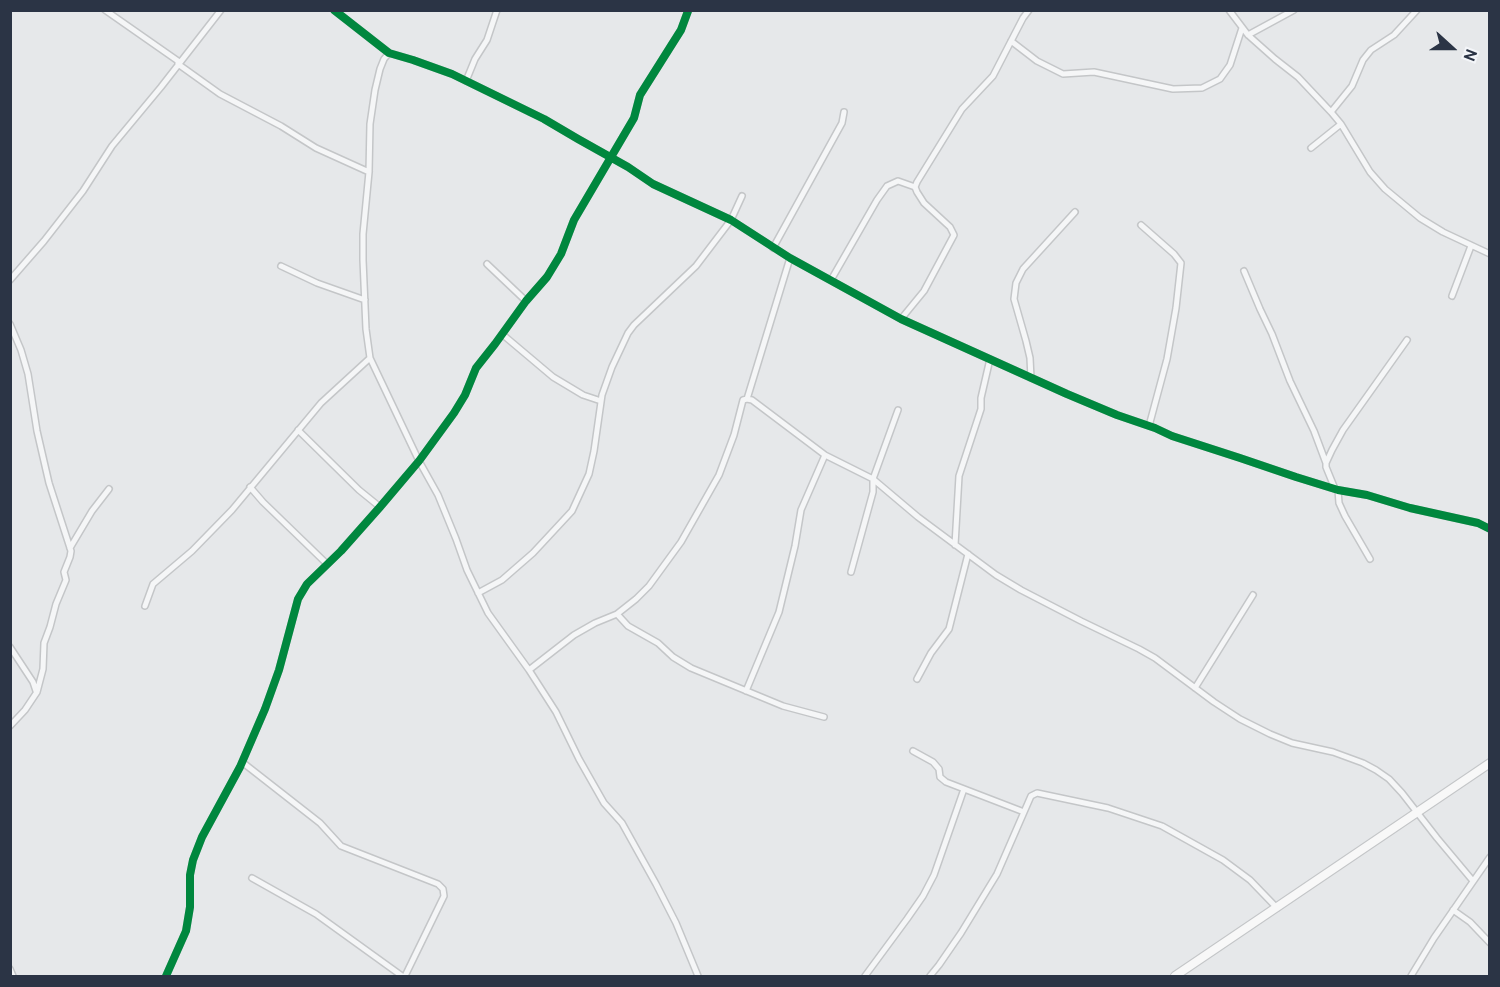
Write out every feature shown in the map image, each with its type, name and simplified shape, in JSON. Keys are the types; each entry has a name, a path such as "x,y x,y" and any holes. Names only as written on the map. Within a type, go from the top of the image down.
{"main road":[{"path":"1175,976 1490,764"}],"street":[{"path":"105,10 178,61 178,64 220,94 281,126 316,148 369,172"},
{"path":"10,280 44,241 83,190 112,146 220,10"},
{"path":"334,10 389,53 432,66 544,119 610,158 628,166 653,184 731,220 790,258 901,319 1031,378 1172,436 1337,490 1456,517 1490,529"},
{"path":"466,81 475,59 487,40 497,10"},
{"path":"915,187 962,109 993,76 1029,10"},
{"path":"1228,10 1248,35 1298,77 1331,112 1341,124 1370,172 1385,189 1420,218 1443,232 1490,254"},
{"path":"1248,35 1294,10"},
{"path":"1331,112 1352,87 1363,60 1371,50 1394,34 1417,10"},
{"path":"166,976 186,931 189,919 190,875 202,837 242,762 274,684 298,599 307,584 380,507 419,461 454,413 465,395 476,368 546,277 561,254 574,220 634,118 640,95 681,30 688,11"},
{"path":"1011,41 1037,61 1062,74 1094,72 1173,89 1202,88 1220,79 1230,64 1242,28"},
{"path":"389,53 380,69 370,124 369,172 363,234 366,329 370,358 419,461 438,495 467,570 488,613 556,712 604,803 622,823 676,924 698,976"},
{"path":"774,248 842,123 844,112"},
{"path":"1311,148 1341,124"},
{"path":"831,280 887,186 898,181 915,187 924,203 950,227 954,235 924,291 901,319"},
{"path":"478,593 501,580 533,553 572,512 589,474 602,401 612,367 628,333 696,266 731,220 742,196"},
{"path":"1031,378 1030,358 1014,299 1016,283 1023,268 1075,212"},
{"path":"1141,225 1181,263 1167,359 1149,426"},
{"path":"1452,296 1471,246"},
{"path":"529,670 574,635 617,614 636,599 649,586 681,542 719,475 734,435 743,400 747,399 790,258"},
{"path":"487,264 526,301"},
{"path":"281,266 317,284 365,300"},
{"path":"1244,271 1290,381 1314,431 1326,467 1337,490 1339,503 1370,558"},
{"path":"10,324 28,374 37,431 49,483 70,548 70,557 64,572 66,580 44,643 43,669 37,692 10,726"},
{"path":"502,334 553,378 583,395 602,401"},
{"path":"1326,463 1343,430 1407,340"},
{"path":"145,606 153,584 192,551 232,510 321,403 370,358"},
{"path":"956,545 959,476 979,416 990,359"},
{"path":"747,399 752,400 825,455 873,479 918,517 996,575 1021,590 1155,658 1240,718 1270,734 1292,743 1334,752 1363,763 1389,779 1473,881"},
{"path":"851,573 873,492 873,479 898,410"},
{"path":"298,430 359,490 380,507"},
{"path":"746,691 779,612 801,510 825,455"},
{"path":"250,487 262,502 327,564"},
{"path":"70,548 92,511 109,489"},
{"path":"917,679 931,653 949,629 968,554"},
{"path":"1195,688 1253,595"},
{"path":"617,614 628,626 658,643 673,657 692,668 783,706 824,717"},
{"path":"10,647 37,692"},
{"path":"913,751 933,762 939,769 940,777 946,782 1024,812"},
{"path":"242,762 320,823 341,846 438,884 443,889 444,896 404,976 316,914 252,878"},
{"path":"865,976 923,896 934,875 964,789"},
{"path":"930,976 961,933 998,874 1031,796 1037,793 1108,808 1162,826 1223,860 1250,880 1277,908"},
{"path":"1412,976 1453,910 1490,857"},
{"path":"1453,910 1470,922 1490,943"},
{"path":"10,969 13,976"}],"cycle path":[{"path":"334,10 389,53 452,74 544,119 653,184 731,220 790,258 901,319 1067,394 1172,436 1296,477 1338,490 1478,523 1490,529"},
{"path":"166,976 186,931 193,860 202,837 240,767 265,709 279,670 298,599 307,584 341,551 419,461 454,413 465,395 476,368 547,277 561,254 574,220 634,118 640,95 681,30 688,11"}]}
